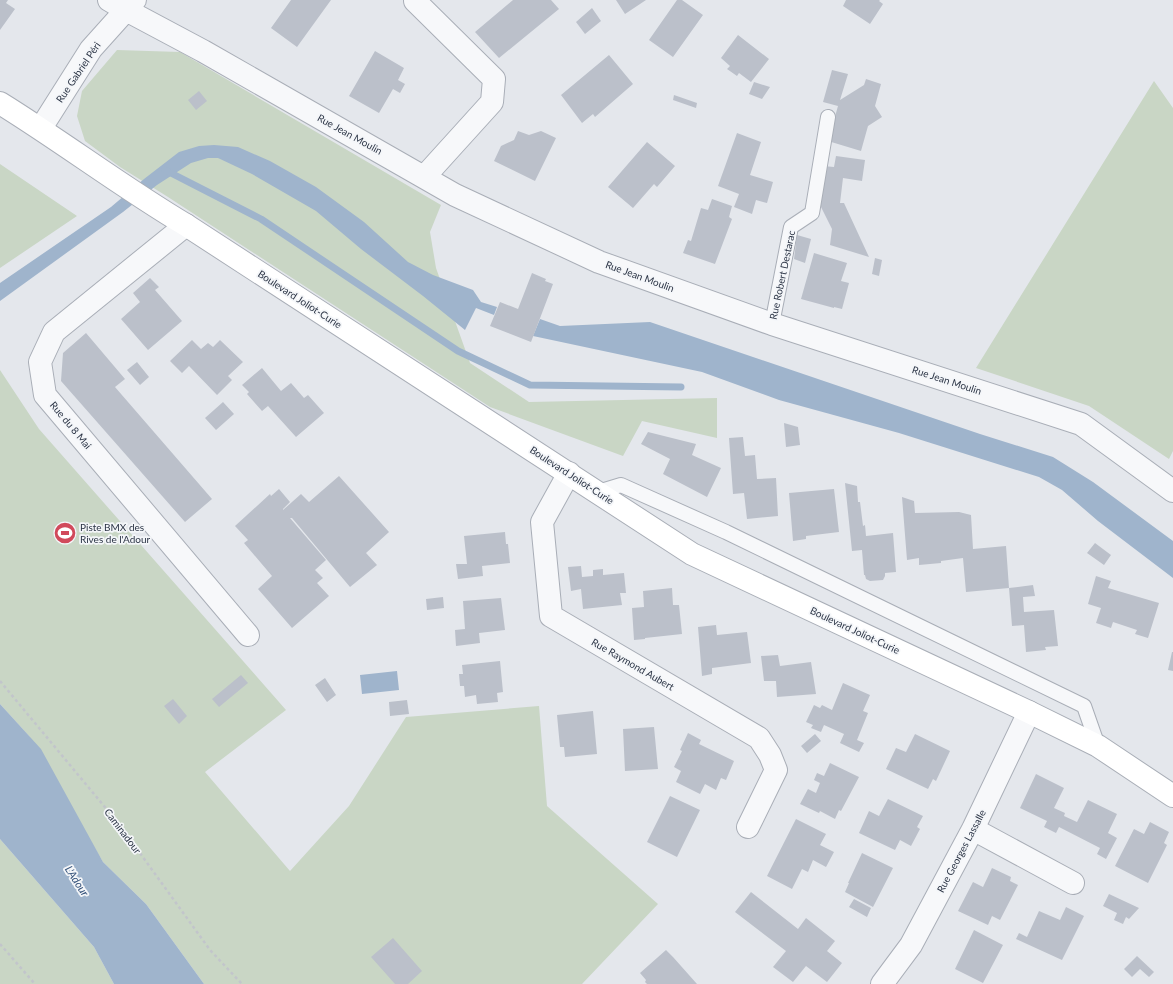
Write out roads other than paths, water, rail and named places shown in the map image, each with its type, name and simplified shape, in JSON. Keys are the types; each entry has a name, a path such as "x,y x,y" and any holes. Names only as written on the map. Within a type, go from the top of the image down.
{"main road":[{"name":"Boulevard Joliot-Curie","path":"0,103 41,128 156,207 570,473 692,554 1029,712 1098,746 1173,796"}],"street":[{"path":"415,1 494,79 492,102 425,176"},
{"name":"Rue Jean Moulin","path":"123,3 203,51 456,194 599,262 772,324 1082,424 1173,492"},
{"name":"Rue Gabriel Péri","path":"41,128 91,49 123,3"},
{"name":"Rue du 8 Mai","path":"186,225 54,332 40,362 45,395 248,635"},
{"name":"Rue Raymond Aubert","path":"570,473 542,522 551,616 759,738 770,755 776,770 748,827"},
{"name":"Rue Georges Lassalle","path":"882,984 911,945 973,830 1029,712"},
{"path":"973,830 1073,883"}],"lane":[{"name":"Rue Robert Destarac","path":"772,324 791,227 812,214 828,118"},
{"path":"598,492 621,485 726,532 1084,706 1098,746"}],"water":[{"path":"214,145 238,147 270,161 316,187 364,222 408,262 433,275 473,290 481,302 497,307 494,315 476,308 465,330 361,249 316,211 252,174 218,158 208,158 191,163 157,185 123,212 0,301 0,283 111,207 179,152 199,146"},
{"path":"540,319 560,326 650,322 980,434 1053,457 1093,482 1173,541 1173,578 1098,521 1062,490 1039,477 899,433 779,400 702,372 533,336"},
{"path":"397,671 399,690 362,694 360,675"},
{"name":"L'Adour","path":"0,704 41,749 103,862 146,904 204,984 114,984 94,947 0,839"}],"waterway":[{"path":"165,170 261,219 458,351 530,385 681,387"}],"place":[{"name":"Piste BMX des Rives de l'Adour","path":"65,533"}]}
